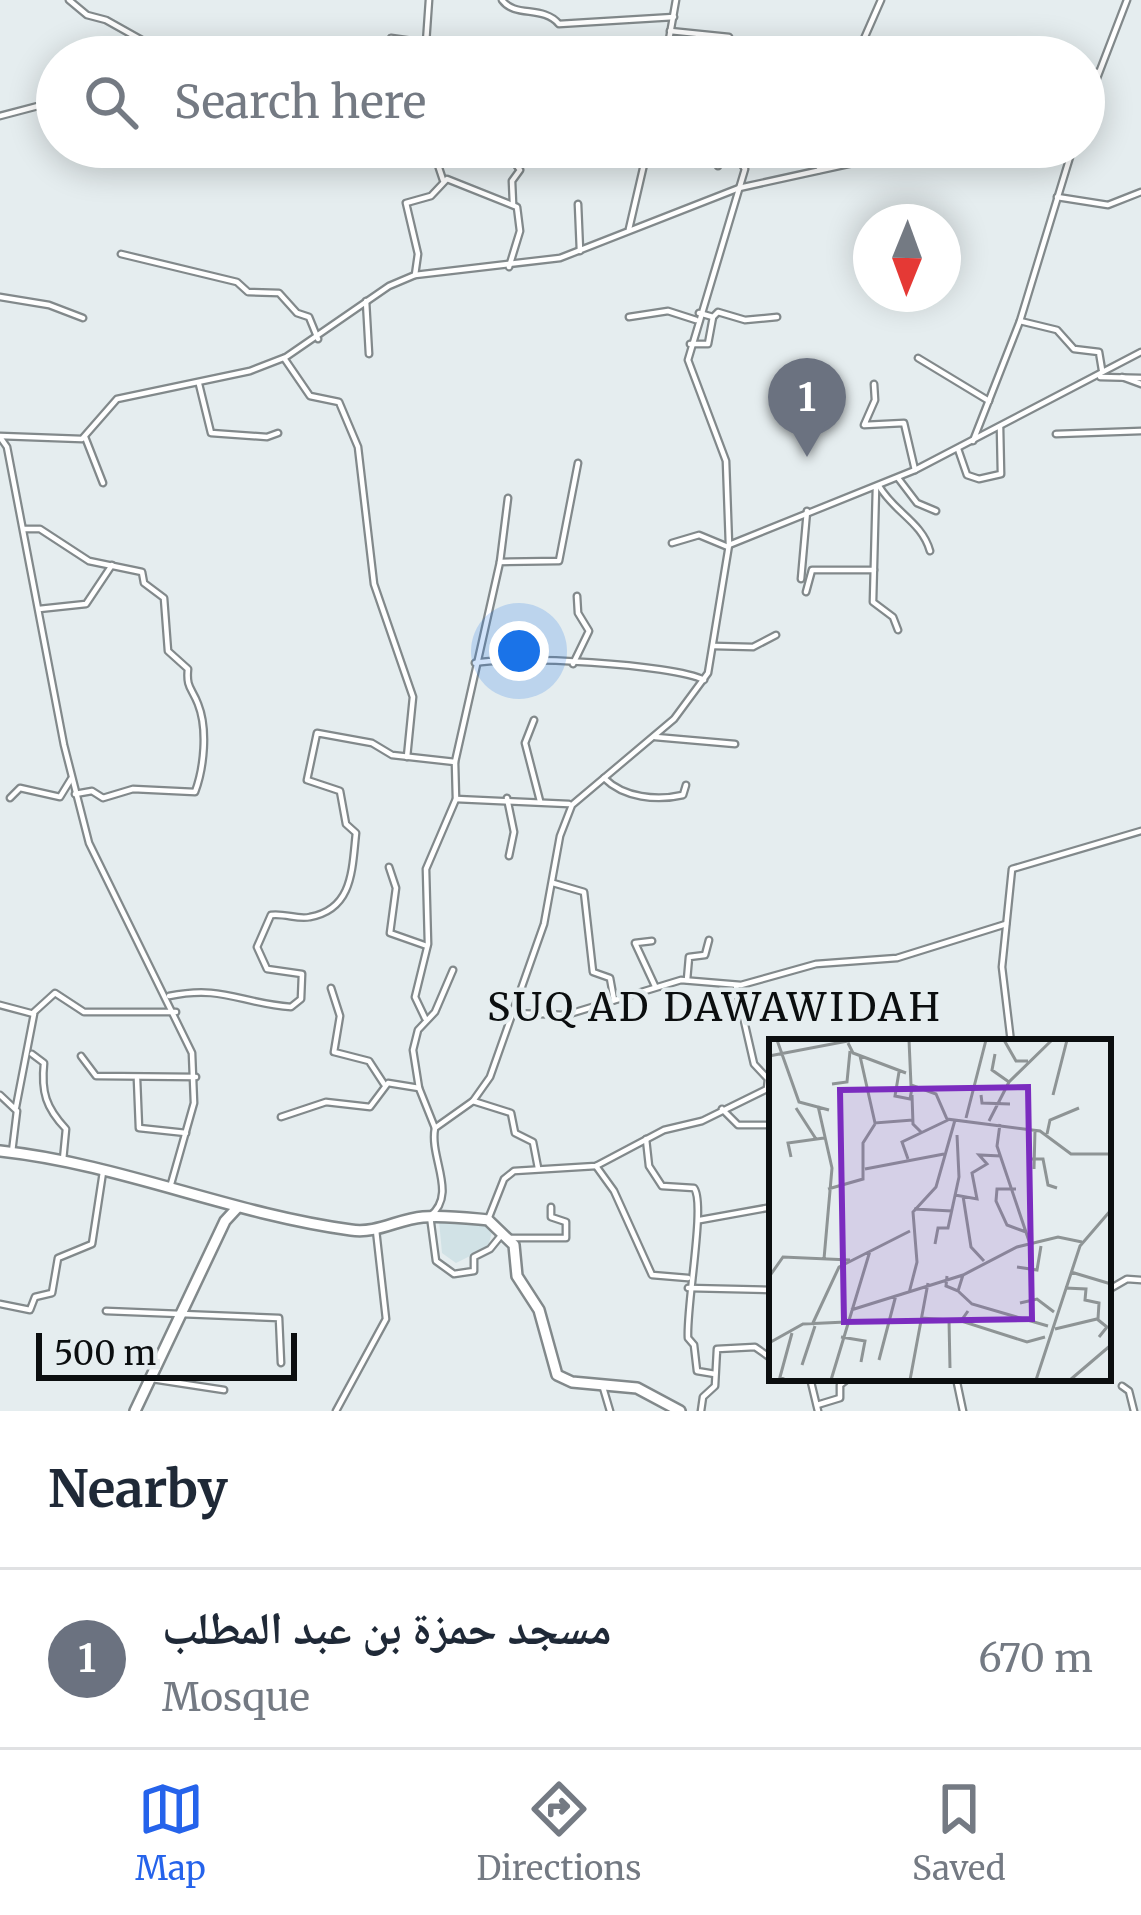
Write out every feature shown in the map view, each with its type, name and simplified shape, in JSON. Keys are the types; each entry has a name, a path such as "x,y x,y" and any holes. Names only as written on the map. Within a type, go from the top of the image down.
{"street":[{"path":"69,0 87,15 135,36"},
{"path":"426,36 429,0"},
{"path":"502,0 510,8 548,12 559,23 674,17"},
{"path":"669,36 676,0"},
{"path":"865,36 880,0"},
{"path":"1105,51 1127,0 1141,4"},
{"path":"670,32 717,36"},
{"path":"0,116 36,107"},
{"path":"439,168 443,180"},
{"path":"509,267 520,231 521,215 513,204 511,185 519,168"},
{"path":"628,231 643,168"},
{"path":"435,1128 473,1101 490,1077 553,883 560,836 572,805 655,736 704,680 714,646 728,546 726,452 691,375 690,344 745,168"},
{"path":"86,437 117,399 199,384 284,358 318,339 366,301 415,275 509,267 580,251 739,188 828,168"},
{"path":"973,441 1020,321 1066,168"},
{"path":"443,180 513,204"},
{"path":"415,275 418,254 405,206 409,200 431,196 443,180"},
{"path":"1057,197 1108,206 1141,193"},
{"path":"578,204 580,251"},
{"path":"121,254 237,282 248,292 279,292 297,313 309,316 318,339"},
{"path":"0,297 56,307 83,318"},
{"path":"366,301 369,354"},
{"path":"629,317 668,311 713,317 722,311 745,320 777,317"},
{"path":"690,344 709,344 713,317"},
{"path":"1020,321 1061,333 1074,349 1099,352 1102,373"},
{"path":"672,543 699,535 728,546 898,478 1141,352"},
{"path":"284,358 310,396 339,402 358,447 374,584 413,697 406,757"},
{"path":"917,358 989,401"},
{"path":"1095,377 1141,381"},
{"path":"199,384 212,433 267,437 278,433"},
{"path":"874,384 875,400 864,425 904,423 915,470"},
{"path":"958,449 967,475 979,479 1001,474 1000,427"},
{"path":"1056,434 1141,430"},
{"path":"0,436 86,437"},
{"path":"0,436 7,447 75,794 108,889 176,1012 196,1077 187,1133 171,1185"},
{"path":"7,447 13,436"},
{"path":"86,437 103,483"},
{"path":"500,562 559,560 578,463"},
{"path":"898,478 917,503 936,511"},
{"path":"878,486 893,509 924,533 930,551"},
{"path":"878,486 873,602 892,617 898,631"},
{"path":"425,1018 416,998 428,946 427,869 456,799 455,761 500,562 508,498"},
{"path":"801,579 807,511"},
{"path":"23,529 37,528 70,553 139,568 146,586 164,598 168,650 188,669 186,686 201,718 203,757 191,793 142,789 104,798 92,791 75,794"},
{"path":"39,608 86,604 112,565"},
{"path":"806,592 812,570 874,570"},
{"path":"573,664 589,631 578,613 577,596"},
{"path":"714,646 753,647 776,635"},
{"path":"475,663 677,671 704,680"},
{"path":"534,720 525,743 540,801"},
{"path":"168,996 215,990 252,1003 291,1007 299,1003 302,974 267,970 258,941 272,915 310,917 340,904 356,837 346,824 340,791 307,780 316,735 372,743 406,757 455,761"},
{"path":"655,736 735,744"},
{"path":"604,778 622,793 659,797 683,795 686,785"},
{"path":"10,798 20,788 60,797 71,779"},
{"path":"456,799 507,798 572,805"},
{"path":"507,798 514,830 509,856"},
{"path":"1011,1039 1002,973 1012,869 1141,831"},
{"path":"389,867 396,888 389,930 428,946"},
{"path":"553,883 584,892 593,972 610,978 615,1002"},
{"path":"513,1013 566,1015 687,980 736,986 816,964 912,955 1006,924"},
{"path":"687,980 688,957 705,955 709,940"},
{"path":"652,941 634,943 655,986"},
{"path":"442,1212 435,1128 419,1088 413,1050 453,970"},
{"path":"488,1220 508,1174 596,1166 769,1085 754,1064 736,986"},
{"path":"332,988 340,1016 334,1052 369,1061 384,1084"},
{"path":"176,1012 84,1012 53,993 33,1013 30,1052 6,1152 104,1167 237,1208 344,1229 376,1230 442,1212 488,1220 507,1235 566,1238 566,1222 551,1217 551,1207"},
{"path":"0,1005 33,1013"},
{"path":"30,1052 44,1063 42,1091 50,1113 66,1130 63,1160"},
{"path":"81,1056 94,1076 196,1077"},
{"path":"137,1079 139,1128 187,1133"},
{"path":"384,1084 419,1088"},
{"path":"281,1117 326,1102 370,1107 384,1084"},
{"path":"0,1095 16,1107"},
{"path":"473,1101 511,1113 514,1133 533,1142 538,1170"},
{"path":"722,1109 740,1126 769,1125"},
{"path":"646,1139 650,1169 662,1186 698,1190 700,1220 688,1278 688,1338 694,1346 696,1370 715,1374"},
{"path":"596,1166 652,1275 688,1278"},
{"path":"0,1304 32,1309 34,1298 52,1293 58,1258 92,1244 104,1167"},
{"path":"225,1204 225,1222"},
{"path":"135,1411 225,1222 237,1208"},
{"path":"700,1220 769,1208"},
{"path":"430,1216 434,1258 454,1274 474,1271 474,1256 507,1235"},
{"path":"336,1411 386,1319 376,1230"},
{"path":"507,1235 520,1282 539,1310 553,1370 565,1380 643,1390 680,1411"},
{"path":"1111,1288 1127,1279 1141,1280"},
{"path":"688,1288 769,1290"},
{"path":"106,1311 279,1318 281,1363"},
{"path":"701,1411 703,1396 716,1386 719,1348 755,1347 769,1357"},
{"path":"152,1379 224,1390"},
{"path":"818,1408 840,1398 840,1385 845,1381"},
{"path":"957,1381 963,1411"},
{"path":"602,1384 612,1410"},
{"path":"1122,1386 1129,1391 1134,1411"}],"shaded area":[{"path":"439,1221 494,1224 488,1247 456,1263 442,1253"}],"place":[{"name":"مسجد حمزة بن عبد المطلب","path":"807,457"}],"district":[{"name":"SUQ AD DAWAWIDAH","path":"715,1007"}]}
